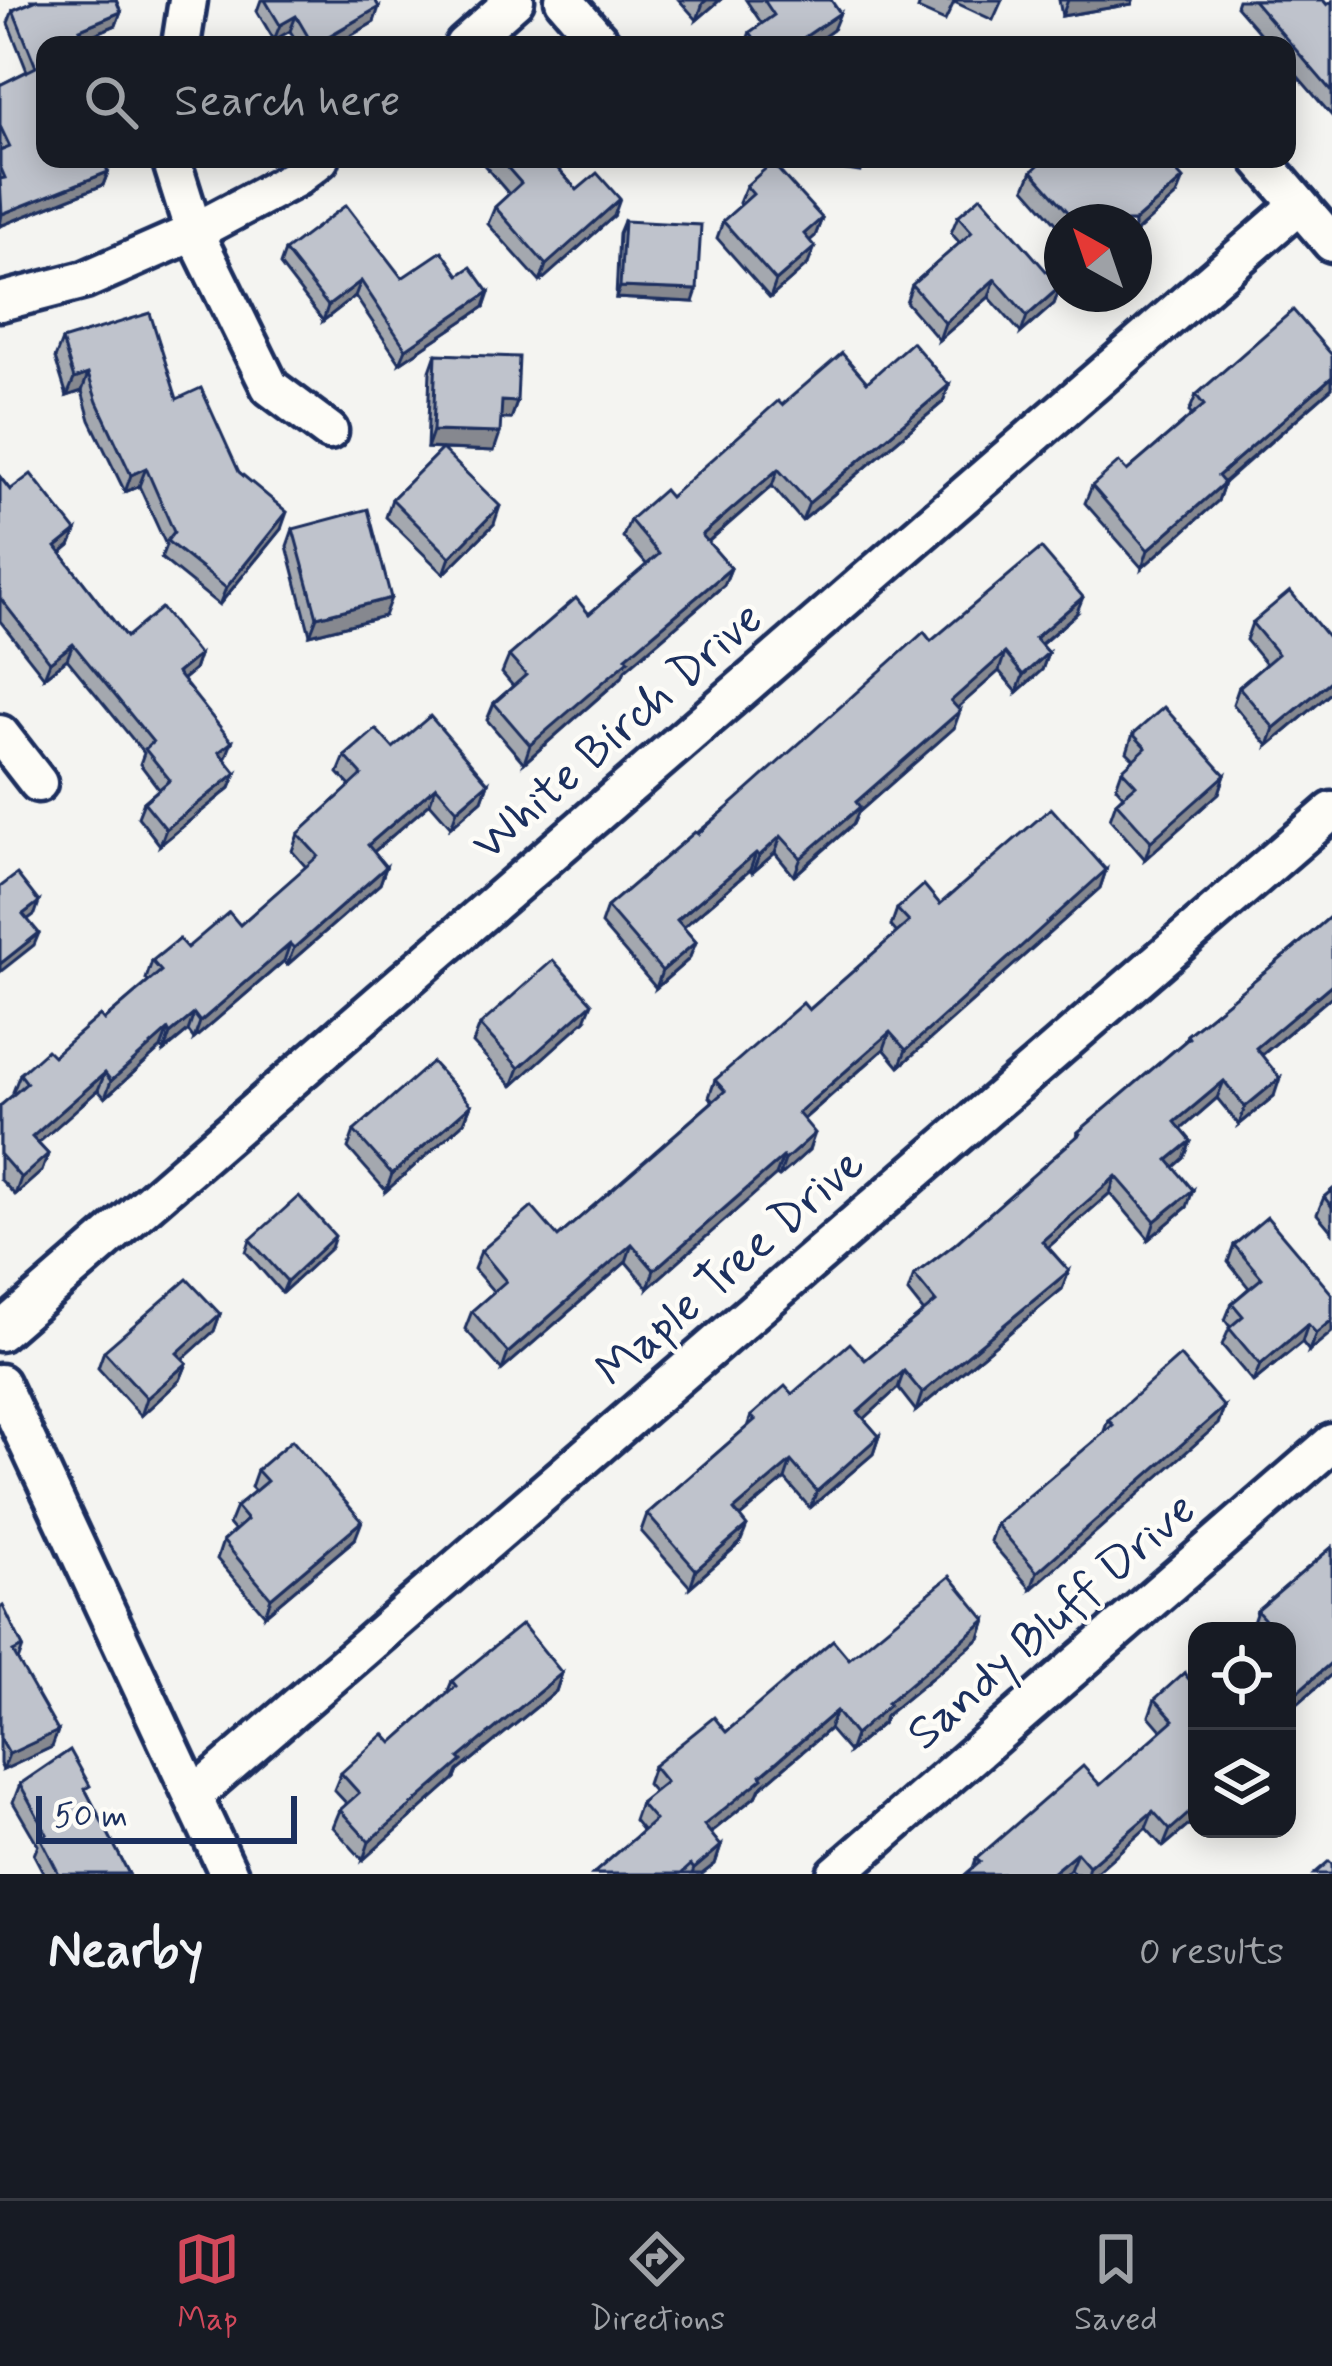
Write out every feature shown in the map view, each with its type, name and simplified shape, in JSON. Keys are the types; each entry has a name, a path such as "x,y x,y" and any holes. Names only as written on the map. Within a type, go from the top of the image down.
{"street":[{"path":"182,36 188,0"},
{"path":"474,36 515,0"},
{"path":"564,0 595,36"},
{"path":"174,168 194,232 270,387 329,430"},
{"path":"0,302 85,280 194,232 309,168"},
{"path":"1268,168 1332,243"},
{"name":"White Birch Drive","path":"0,1332 1299,205"},
{"path":"0,734 38,783"},
{"name":"Maple Tree Drive","path":"193,1796 1332,812"},
{"path":"0,1383 229,1874"},
{"name":"Sandy Bluff Drive","path":"836,1874 1332,1443"}],"building":[{"path":"37,0 116,0 121,12 80,29 84,36 36,36 36,67 13,10"},
{"path":"265,0 375,0 379,7 329,36 308,36 296,16 280,25"},
{"path":"764,0 831,0 840,13 806,36 753,36 750,32 774,15"},
{"path":"1253,0 1323,0 1327,5 1332,1 1332,92 1296,50 1296,36 1284,36"},
{"path":"36,67 36,168 106,168 108,172 2,214 0,179 5,178 0,151 10,147 0,126 0,85"},
{"path":"508,168 557,168 577,190 597,173 620,199 546,265 495,207 521,183"},
{"path":"766,168 777,168 822,218 804,234 815,247 776,281 723,221 753,194 746,186"},
{"path":"1035,168 1173,168 1183,179 1152,206 1061,204 1032,171"},
{"path":"981,196 1044,269 1044,301 1027,316 995,279 945,323 912,285 972,232 958,216"},
{"path":"346,205 402,278 442,251 459,275 471,267 489,292 406,349 361,281 328,306 285,251"},
{"path":"624,221 701,225 697,290 620,287"},
{"path":"1293,310 1332,355 1332,377 1218,476 1224,483 1148,550 1092,486 1119,462 1127,471 1204,405 1196,395"},
{"path":"150,313 177,399 201,388 239,472 287,512 226,588 167,541 174,532 146,468 131,475 88,374 74,379 62,340"},
{"path":"912,342 949,385 809,503 778,469 702,535 731,568 530,745 494,703 526,675 509,656 576,598 589,614 659,554 630,520 664,490 670,497 778,401 782,405 842,353 867,382"},
{"path":"436,354 519,357 517,402 502,401 500,433 433,431"},
{"path":"442,449 500,506 450,557 392,499"},
{"path":"31,474 76,531 56,547 126,637 161,608 199,655 177,673 232,742 219,752 236,773 166,829 144,802 170,780 145,749 153,742 73,644 50,662 0,598 0,477 10,490"},
{"path":"368,509 391,598 317,617 293,529"},
{"path":"1041,548 1083,597 1035,638 1048,653 1023,675 1005,653 951,701 960,711 856,802 860,807 801,858 781,836 759,856 756,853 677,920 696,942 662,971 607,907 698,834 924,632 931,641"},
{"path":"1290,591 1332,642 1332,680 1274,728 1239,687 1278,654 1252,623"},
{"path":"1164,707 1225,775 1151,841 1116,802 1136,785 1122,770 1146,748 1133,734"},
{"path":"430,716 488,783 457,810 436,786 368,845 386,867 200,1022 194,1014 170,1034 168,1030 111,1081 105,1073 32,1137 48,1154 21,1178 0,1154 0,1106 27,1083 20,1074 47,1050 53,1056 100,1015 104,1020 161,971 152,961 179,939 187,948 229,912 240,925 318,856 298,834 362,775 345,756 376,729 393,748"},
{"path":"1051,808 1106,870 906,1050 890,1032 798,1113 815,1133 654,1270 632,1244 508,1353 472,1311 506,1281 481,1251 532,1207 558,1237 725,1091 715,1080 803,1003 809,1010 909,922 897,909 924,885 940,904"},
{"path":"17,874 39,902 23,914 39,933 0,964 0,887"},
{"path":"1332,915 1332,984 1256,1048 1280,1078 1245,1107 1224,1081 1175,1122 1191,1141 1168,1160 1193,1190 1155,1221 1116,1176 1042,1241 1069,1271 922,1393 904,1371 858,1412 879,1436 817,1491 791,1461 734,1510 747,1526 696,1570 647,1514 755,1420 751,1416 785,1386 792,1394 850,1343 865,1360 936,1302 914,1275 955,1244 1187,1035"},
{"path":"553,960 592,1003 519,1068 480,1025"},
{"path":"432,1062 471,1105 392,1174 354,1131"},
{"path":"299,1196 335,1236 287,1281 250,1240"},
{"path":"1267,1217 1332,1294 1332,1320 1316,1333 1308,1324 1260,1365 1229,1328 1243,1316 1232,1303 1262,1278 1234,1245"},
{"path":"187,1279 220,1314 177,1353 187,1363 147,1398 104,1351"},
{"path":"1180,1356 1224,1407 1037,1572 996,1524 1113,1425 1108,1420"},
{"path":"292,1440 362,1521 271,1598 223,1541 247,1520 236,1507 267,1481 257,1470"},
{"path":"1332,1547 1332,1662 1296,1693 1296,1622 1267,1622 1257,1611"},
{"path":"950,1576 986,1620 855,1735 836,1711 704,1825 721,1846 694,1869 691,1865 681,1874 593,1874 655,1820 640,1803 666,1782 653,1766 714,1717 726,1732 833,1640 849,1659"},
{"path":"3,1606 23,1647 13,1652 58,1731 9,1754 0,1738"},
{"path":"522,1624 562,1673 459,1758 462,1761 369,1842 340,1810 359,1793 341,1773 384,1734 392,1743 456,1686 452,1681"},
{"path":"1184,1673 1188,1678 1188,1814 1170,1830 1153,1811 1089,1866 1077,1852 1051,1874 966,1874 980,1862 976,1859 1083,1766 1100,1785 1174,1720 1155,1699"},
{"path":"70,1750 129,1874 59,1874 40,1837 47,1834 20,1784"},
{"path":"1329,1861 1332,1874 1314,1874"}]}
